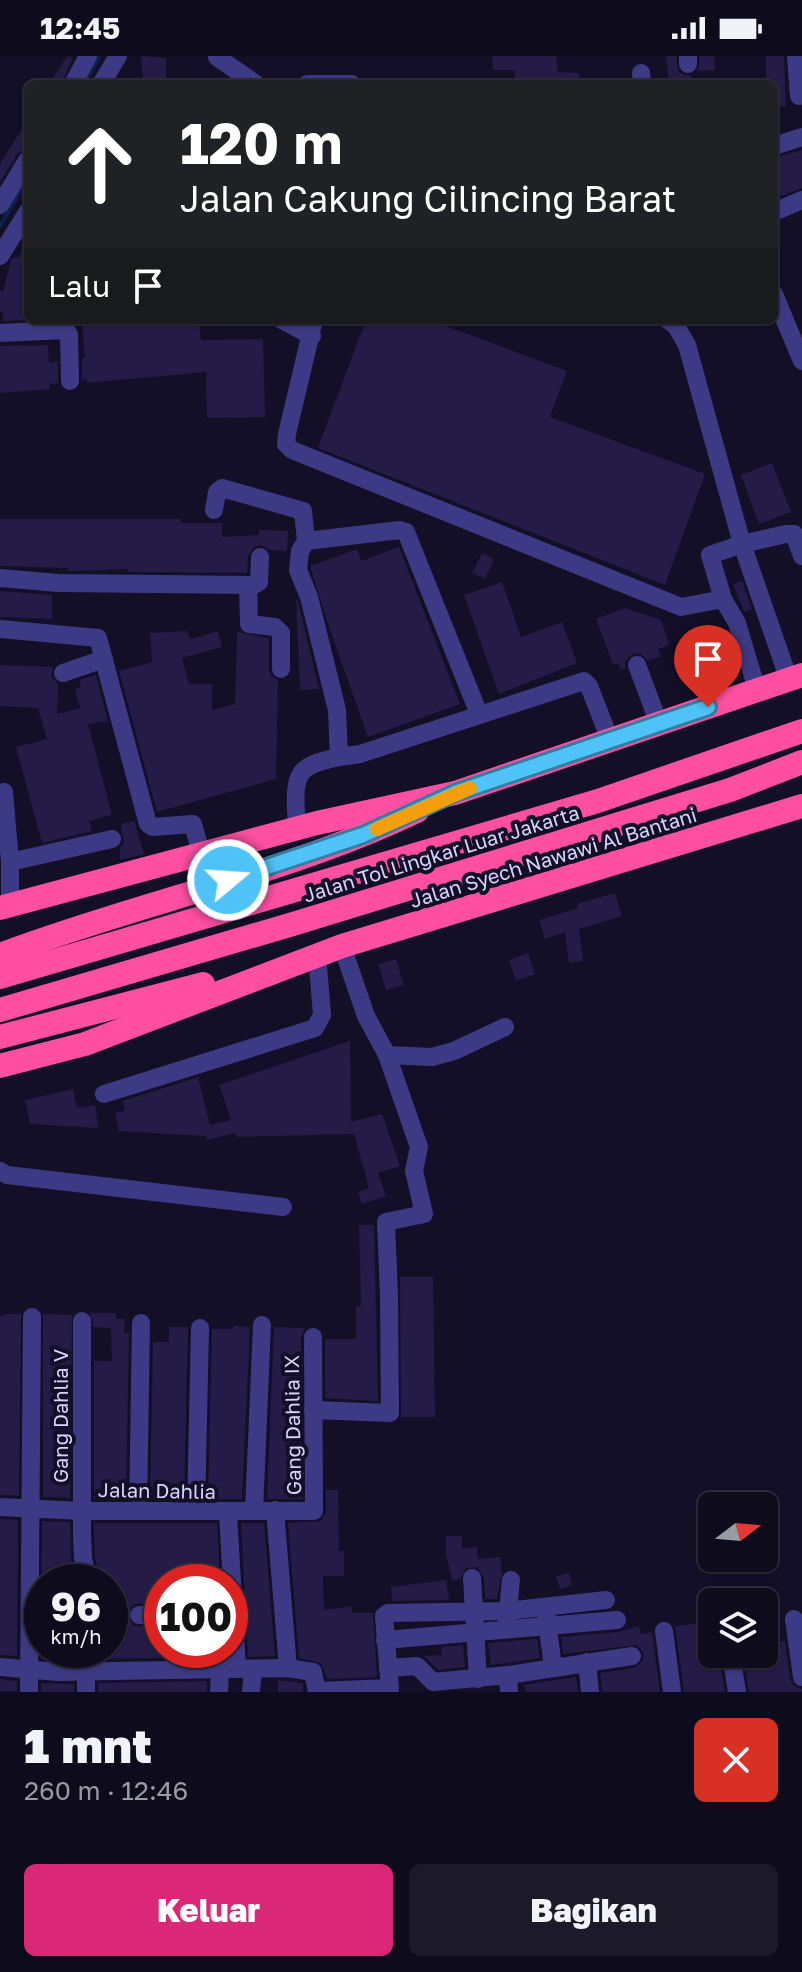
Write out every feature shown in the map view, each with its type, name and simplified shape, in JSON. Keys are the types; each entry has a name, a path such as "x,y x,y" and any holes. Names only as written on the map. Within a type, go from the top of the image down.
{"highway":[{"path":"0,955 363,835 455,793 606,731 659,724 796,678"},
{"name":"Jalan Tol Lingkar Luar Jakarta","path":"0,977 598,801 802,731"},
{"name":"Jalan Tol Lingkar Luar Jakarta","path":"0,1010 730,790 802,762"},
{"path":"5,907 201,853 455,793"},
{"name":"Jalan Syech Nawawi Al Bantani","path":"317,954 802,806"},
{"path":"0,1037 317,954"},
{"path":"0,1066 85,1044 317,954"}],"street":[{"path":"75,80 88,56"},
{"path":"103,80 118,56"},
{"path":"796,56 799,96"},
{"path":"217,57 250,80"},
{"path":"778,145 802,137"},
{"path":"0,205 24,166"},
{"path":"778,210 802,200"},
{"path":"0,256 24,217"},
{"path":"778,304 802,361"},
{"path":"673,324 687,345 742,544 779,649 796,678"},
{"path":"313,328 287,434 286,444 292,450 681,607 723,599"},
{"path":"0,333 66,330 69,335 70,381"},
{"path":"214,510 217,492 222,488 302,509 306,541 297,560 298,570 309,597 337,710 339,757"},
{"path":"306,541 400,530 406,532 479,714"},
{"path":"757,690 737,623 723,599 710,555 742,544 794,534 802,556"},
{"path":"0,578 58,583 248,585 259,582 260,557"},
{"path":"248,585 249,624 275,627 281,633 281,669"},
{"path":"0,629 99,639 148,824 153,827 193,824 201,853"},
{"path":"748,659 779,649"},
{"path":"63,673 104,659"},
{"path":"637,665 659,724"},
{"path":"298,829 295,803 302,771 339,757 360,754 584,681 589,686 606,731"},
{"path":"4,792 10,862 5,907"},
{"path":"10,862 112,839"},
{"path":"313,1410 390,1413 386,1222 424,1214 414,1171 419,1147 387,1055 366,1016 342,946"},
{"path":"104,1094 315,1028 322,1015 317,954"},
{"path":"387,1055 432,1057 454,1051 505,1027"},
{"path":"0,1171 7,1175 283,1207"},
{"path":"30,1564 32,1317"},
{"name":"Gang Dahlia V","path":"82,1321 84,1564"},
{"path":"138,1511 141,1323"},
{"path":"254,1511 262,1325"},
{"path":"196,1511 200,1328"},
{"name":"Gang Dahlia IX","path":"313,1337 313,1512"},
{"name":"Jalan Dahlia","path":"0,1507 82,1511 313,1512"},
{"path":"275,1510 288,1668"},
{"path":"228,1513 230,1564"},
{"path":"472,1578 478,1679"},
{"path":"508,1621 511,1580"},
{"path":"385,1640 476,1633 508,1621 547,1616 606,1600"},
{"path":"29,1692 29,1668 58,1672 288,1668 313,1672 317,1692 390,1690 384,1616 388,1613 475,1610 508,1621"},
{"path":"139,1615 144,1615"},
{"path":"547,1616 617,1620"},
{"path":"547,1616 553,1667"},
{"path":"794,1619 802,1677"},
{"path":"664,1631 672,1692"},
{"path":"388,1668 417,1666 433,1682 459,1686 478,1679 509,1684 553,1667 632,1656"},
{"path":"587,1662 590,1692"},
{"path":"0,1667 24,1668"},
{"path":"733,1668 737,1692"},
{"path":"219,1692 237,1669"},
{"path":"237,1669 251,1692"},
{"path":"86,1671 86,1692"}],"building":[{"path":"67,56 73,58 63,80 52,80"},
{"path":"141,56 166,58 166,80 143,80"},
{"path":"492,56 556,56 558,72 579,73 579,80 515,80 515,70 493,70"},
{"path":"666,56 676,56 678,71 691,75 692,80 669,80"},
{"path":"700,56 714,56 715,70 698,71"},
{"path":"766,56 784,56 786,106 778,107 778,80 766,80"},
{"path":"24,125 24,149 18,153 0,182 0,164"},
{"path":"802,150 802,188 778,197 778,157"},
{"path":"24,244 24,320 3,321 0,290 3,291 11,261 14,257 19,258"},
{"path":"199,324 201,340 263,339 265,417 207,418 206,372 87,383 87,379 82,380 82,358 85,357 82,325"},
{"path":"364,324 441,324 567,371 550,417 705,474 665,585 318,448"},
{"path":"48,345 49,363 58,361 58,383 49,384 50,389 0,393 0,346"},
{"path":"772,463 791,512 759,524 741,475"},
{"path":"0,519 181,519 181,523 222,523 222,537 259,535 259,530 288,531 287,551 270,550 261,545 254,547 248,556 247,573 128,572 128,569 68,571 68,568 0,566"},
{"path":"399,547 460,704 368,737 310,566 357,549 361,561"},
{"path":"482,553 494,559 485,579 472,573"},
{"path":"742,581 752,609 744,612 733,584"},
{"path":"502,582 521,637 562,622 577,663 499,694 464,595"},
{"path":"0,591 52,595 52,619 0,617"},
{"path":"296,598 298,601 319,689 300,690"},
{"path":"625,608 661,620 669,645 658,649 661,656 648,661 640,653 632,654 625,662 626,668 621,670 618,663 613,665 596,619"},
{"path":"187,631 190,639 218,631 222,647 182,658 189,684 212,684 212,710 235,704 237,632 269,638 269,670 271,676 278,680 276,779 157,812 119,671 152,662 150,633"},
{"path":"0,665 53,667 51,676 58,684 57,714 80,708 75,689 81,687 79,680 96,675 108,721 88,724 112,815 89,821 92,831 42,843 16,747 47,739 38,708 0,706"},
{"path":"134,821 144,854 120,860 120,848 124,842 121,824"},
{"path":"615,893 622,916 579,929 583,961 569,963 565,932 545,939 539,920"},
{"path":"528,953 535,974 516,981 509,960"},
{"path":"396,959 404,985 386,990 378,964"},
{"path":"350,1041 351,1122 382,1114 400,1166 378,1173 386,1196 362,1204 358,1192 368,1188 354,1134 237,1137 235,1133 207,1140 206,1136 119,1131 115,1113 125,1111 123,1101 198,1077 210,1125 231,1120 219,1085"},
{"path":"73,1089 77,1108 95,1105 98,1128 30,1124 25,1100"},
{"path":"359,1225 374,1225 378,1401 325,1398 325,1339 356,1339 356,1306 361,1306"},
{"path":"400,1277 433,1277 435,1417 401,1417"},
{"path":"90,1313 116,1313 116,1319 125,1319 124,1333 129,1333 126,1499 94,1499 94,1361 112,1361 111,1328 94,1327"},
{"path":"21,1314 19,1496 0,1495 0,1316"},
{"path":"43,1314 72,1315 70,1498 43,1497"},
{"path":"234,1326 250,1327 242,1499 208,1499 212,1329 233,1329"},
{"path":"169,1327 188,1327 184,1499 150,1499 153,1342 169,1342"},
{"path":"274,1327 305,1328 301,1337 302,1499 267,1499"},
{"path":"326,1490 338,1490 339,1551 344,1551 344,1576 323,1576 324,1610 351,1606 352,1613 373,1613 377,1677 327,1679 321,1663 299,1658 288,1523 321,1521 326,1512"},
{"path":"0,1519 18,1520 17,1656 0,1655"},
{"path":"42,1521 70,1522 72,1564 42,1564"},
{"path":"94,1523 217,1523 219,1564 144,1564 144,1604 134,1604 128,1614 128,1564 97,1564"},
{"path":"241,1523 264,1523 275,1656 248,1657 248,1564 243,1564"},
{"path":"446,1536 462,1536 462,1548 477,1547 478,1559 500,1557 502,1573 497,1599 485,1599 484,1577 477,1567 466,1568 460,1579 452,1581"},
{"path":"569,1573 572,1585 560,1589 556,1576"},
{"path":"446,1580 449,1600 392,1601 391,1587"},
{"path":"128,1617 134,1626 144,1626 144,1658 128,1659"},
{"path":"698,1624 698,1668 721,1668 725,1692 684,1692 675,1626"},
{"path":"639,1626 641,1634 652,1632 660,1692 603,1692 600,1673 634,1668 643,1661 644,1653 637,1645 563,1654 561,1637 618,1632"},
{"path":"537,1639 540,1658 491,1665 488,1643"},
{"path":"785,1641 790,1679 802,1692 749,1692 745,1668 778,1668 778,1642"},
{"path":"463,1645 465,1667 438,1670 424,1656 442,1655 442,1647"},
{"path":"576,1677 578,1692 526,1692 524,1685"},
{"path":"0,1679 17,1681 17,1691 0,1691"},
{"path":"278,1680 303,1683 303,1692 278,1692"},
{"path":"207,1681 207,1692 98,1692 98,1683"},
{"path":"41,1683 74,1684 74,1692 41,1692"}],"waterway":[{"path":"85,80 100,56"},
{"path":"0,226 24,185"}],"slow traffic":[{"path":"377,829 470,788"}],"route":[{"path":"228,880 363,835 455,793 708,707"}]}
